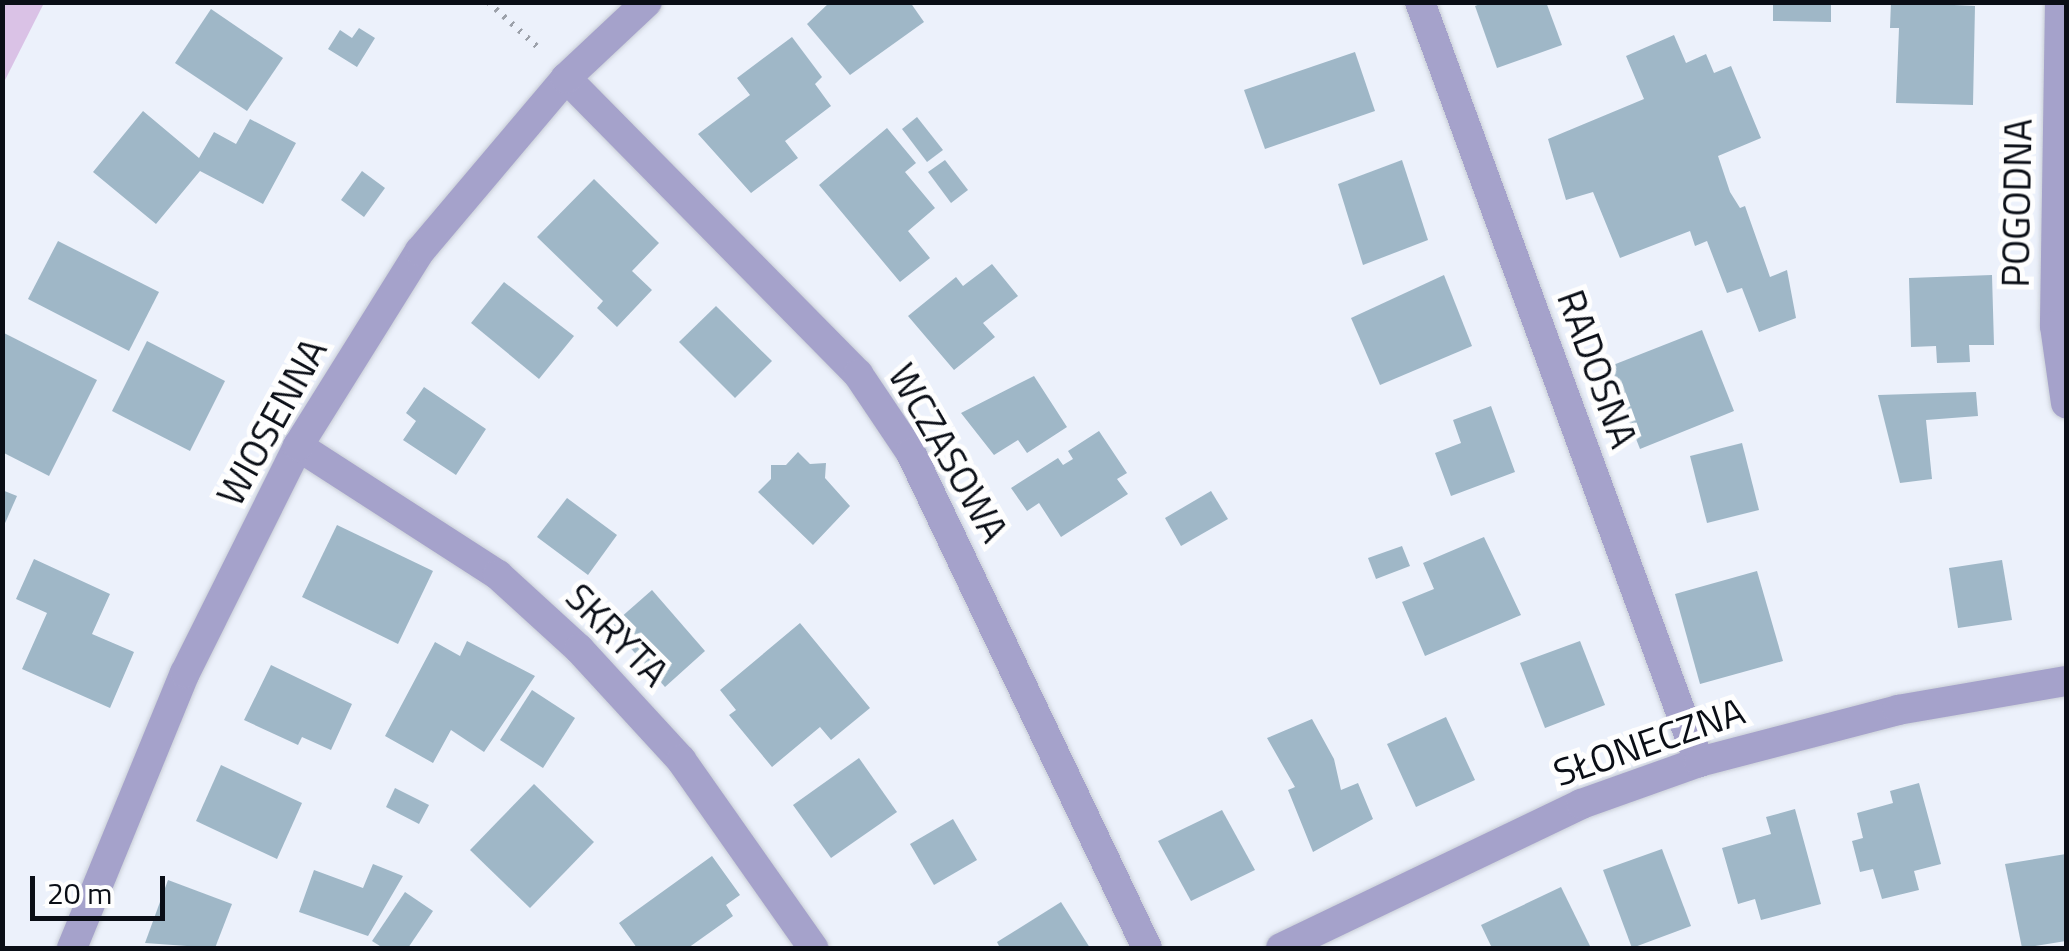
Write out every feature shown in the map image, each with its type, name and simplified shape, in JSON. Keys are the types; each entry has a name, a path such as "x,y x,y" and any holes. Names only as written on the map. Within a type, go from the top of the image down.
{"street":[{"name":"WIOSENNA","path":"72,948 185,674 298,446 420,251 557,68 647,2"},
{"name":"RADOSNA","path":"1420,2 1698,762"},
{"name":"POGODNA","path":"2060,2 2055,326 2066,403"},
{"name":"WCZASOWA","path":"557,68 858,374 900,438 966,562 1147,948"},
{"name":"SKRYTA","path":"298,446 498,576 579,650 682,760 813,948"},
{"name":"SŁONECZNA","path":"1281,948 1581,804 1698,762 1898,710 2066,680"}],"path":[{"path":"488,2 557,68"}],"shaded area":[{"path":"2,3 44,3 3,84"}],"building":[{"path":"830,2 910,2 924,22 850,75 807,24"},
{"path":"1485,2 1546,2 1562,45 1497,68 1475,6"},
{"path":"1773,2 1831,2 1831,22 1773,21"},
{"path":"1891,2 1975,6 1973,105 1896,103 1899,28 1890,28"},
{"path":"211,9 283,58 247,111 175,63"},
{"path":"359,28 375,38 357,67 328,49 340,30 352,38"},
{"path":"1674,35 1686,63 1706,54 1714,73 1731,66 1761,138 1718,156 1730,192 1740,208 1745,206 1770,277 1787,270 1796,318 1759,332 1742,288 1727,293 1707,241 1695,246 1690,231 1620,258 1593,192 1566,200 1548,139 1644,99 1626,56"},
{"path":"792,37 822,77 815,84 831,106 785,141 798,158 751,193 698,134 750,95 737,78"},
{"path":"1355,52 1375,111 1265,149 1244,90"},
{"path":"143,111 199,158 214,132 236,144 250,119 296,143 263,204 200,171 156,224 93,172"},
{"path":"917,117 943,150 927,162 902,129"},
{"path":"887,128 916,163 905,172 935,208 908,231 930,258 900,282 819,185"},
{"path":"945,160 968,190 951,203 928,172"},
{"path":"1402,160 1428,240 1363,265 1338,184"},
{"path":"362,171 385,188 364,217 341,200"},
{"path":"594,179 659,243 632,271 652,290 617,327 597,308 603,301 537,237"},
{"path":"58,241 159,292 129,351 28,299"},
{"path":"992,264 1018,296 983,323 995,337 954,370 908,316 956,277 963,286"},
{"path":"1444,275 1472,346 1380,385 1351,318"},
{"path":"1992,275 1994,345 1969,345 1970,362 1937,363 1936,346 1911,347 1909,278"},
{"path":"504,282 574,336 539,379 471,323"},
{"path":"716,306 772,361 735,398 679,342"},
{"path":"1702,330 1734,411 1640,449 1608,367"},
{"path":"2,332 97,380 49,476 2,452"},
{"path":"147,341 225,381 190,451 112,411"},
{"path":"1034,376 1067,427 1027,453 1018,440 994,455 961,413"},
{"path":"424,387 486,429 456,475 403,440 416,421 406,413"},
{"path":"1976,392 1978,416 1926,420 1932,479 1900,483 1878,395"},
{"path":"1491,406 1515,472 1451,496 1435,453 1461,443 1453,420"},
{"path":"1099,431 1127,473 1117,479 1128,494 1061,537 1039,503 1027,511 1011,488 1058,458 1063,465 1073,459 1068,451"},
{"path":"1742,443 1759,510 1707,523 1690,456"},
{"path":"798,452 810,464 826,463 825,478 850,506 813,545 758,492 771,479 771,465 786,465"},
{"path":"2,490 17,496 2,530"},
{"path":"1211,491 1228,519 1181,546 1165,518"},
{"path":"567,498 617,535 588,575 537,537"},
{"path":"337,525 433,571 398,644 302,597"},
{"path":"1484,537 1521,615 1425,656 1402,602 1434,589 1423,563"},
{"path":"1402,546 1410,566 1376,579 1368,558"},
{"path":"34,559 110,594 92,634 134,652 110,708 22,669 47,613 16,599"},
{"path":"2002,560 2012,620 1958,628 1949,568"},
{"path":"1757,571 1783,661 1700,684 1675,594"},
{"path":"652,590 705,651 665,687 611,626"},
{"path":"800,623 870,708 831,740 820,727 772,767 729,715 736,710 720,690"},
{"path":"467,641 535,676 484,752 451,730 433,763 385,736 435,642 460,656"},
{"path":"1580,641 1605,705 1545,728 1520,663"},
{"path":"271,665 352,704 331,750 302,737 298,745 244,720"},
{"path":"532,690 575,718 543,768 500,740"},
{"path":"1446,717 1475,780 1416,807 1387,744"},
{"path":"1312,719 1334,759 1341,790 1358,783 1373,819 1313,852 1288,790 1295,787 1267,738"},
{"path":"859,758 897,812 831,858 793,805"},
{"path":"221,765 302,803 277,859 196,821"},
{"path":"1919,783 1941,864 1914,871 1919,890 1882,899 1873,869 1860,872 1852,841 1863,838 1857,813 1893,803 1890,791"},
{"path":"534,784 594,842 530,908 470,850"},
{"path":"395,788 429,805 419,824 386,807"},
{"path":"1795,809 1821,904 1761,920 1755,899 1738,904 1722,848 1771,834 1766,817"},
{"path":"1222,810 1255,870 1191,901 1158,841"},
{"path":"953,819 977,860 934,885 910,844"},
{"path":"1662,849 1691,926 1632,948 1603,870"},
{"path":"2066,854 2066,941 2022,948 2005,864"},
{"path":"712,856 740,895 726,905 733,916 688,948 637,948 619,923"},
{"path":"373,864 403,876 368,936 299,912 314,870 363,888"},
{"path":"168,880 232,904 215,948 145,943"},
{"path":"1561,887 1591,948 1492,948 1481,925"},
{"path":"405,892 433,911 408,948 383,948 372,941"},
{"path":"1061,902 1090,948 1000,948 997,942"}]}
